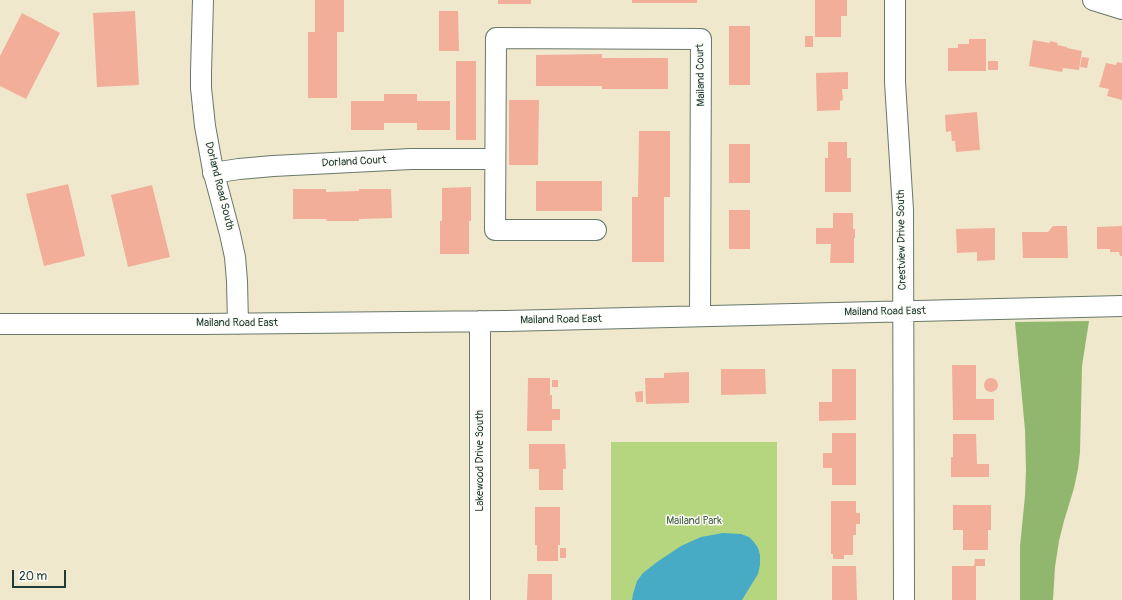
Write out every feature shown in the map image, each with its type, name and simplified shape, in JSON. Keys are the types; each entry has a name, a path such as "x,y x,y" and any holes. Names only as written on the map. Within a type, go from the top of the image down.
{"street":[{"name":"Dorland Road South","path":"202,0 201,88 205,126 213,173 235,257 238,324"},
{"name":"Crestview Drive South","path":"895,0 895,82 903,210 904,600"},
{"path":"1092,0 1122,9"},
{"name":"Mailand Court","path":"495,159 496,38 702,38 700,316"},
{"name":"Dorland Court","path":"213,173 273,166 411,159 495,159"},
{"path":"495,159 495,230 596,230"},
{"name":"Mailand Road East","path":"0,324 238,324 480,321 1122,306"},
{"name":"Lakewood Drive South","path":"480,321 480,600"}],"green space":[{"path":"1089,321 1082,366 1080,452 1078,469 1059,541 1055,567 1053,600 1020,600 1020,546 1026,470 1025,430 1015,322"},
{"name":"Mailand Park","path":"611,442 777,442 777,600 611,600"}],"water":[{"path":"723,533 741,534 749,537 758,548 760,555 758,574 742,600 632,600 637,581 643,573 657,562 681,546 701,537"}],"building":[{"path":"315,0 344,0 344,32 337,32 337,98 308,98 308,32 315,32"},
{"path":"498,0 531,0 531,4 498,4"},
{"path":"632,0 697,0 697,3 632,3"},
{"path":"815,0 847,0 847,16 841,16 841,37 815,37"},
{"path":"135,11 139,85 97,87 93,13"},
{"path":"439,11 458,11 459,51 439,51"},
{"path":"22,13 60,33 26,99 0,86 0,56"},
{"path":"729,26 750,26 750,85 729,85"},
{"path":"805,36 813,36 813,47 805,47"},
{"path":"969,39 986,39 986,71 948,71 948,48 958,48 958,44 969,44"},
{"path":"1033,40 1050,43 1050,41 1058,43 1057,45 1082,51 1079,70 1063,68 1062,72 1029,66"},
{"path":"602,54 602,58 668,58 668,89 602,89 602,86 536,86 536,55"},
{"path":"1082,57 1089,58 1087,68 1080,67"},
{"path":"456,61 476,61 476,140 456,140"},
{"path":"988,61 998,61 998,70 988,70"},
{"path":"1117,62 1122,63 1122,100 1107,96 1109,89 1099,87 1106,63 1116,65"},
{"path":"848,72 848,89 842,89 843,100 840,101 840,110 817,111 816,73"},
{"path":"384,94 417,94 417,101 450,101 450,130 417,130 417,123 384,123 384,130 351,130 351,101 384,101"},
{"path":"509,100 539,100 538,165 509,165"},
{"path":"977,112 980,150 956,152 955,141 952,141 951,131 946,132 945,115"},
{"path":"639,131 670,131 670,197 664,197 664,262 632,262 632,197 638,197"},
{"path":"828,142 847,142 847,158 851,158 851,192 825,192 825,158 828,158"},
{"path":"729,144 750,144 750,183 729,183"},
{"path":"536,181 602,181 602,211 536,211"},
{"path":"68,184 85,256 44,266 26,194"},
{"path":"152,185 170,257 128,267 111,195"},
{"path":"471,187 469,254 440,254 442,188"},
{"path":"293,189 326,189 326,192 359,191 359,189 391,189 392,218 359,219 359,221 293,219"},
{"path":"729,210 750,210 750,249 729,249"},
{"path":"833,213 853,213 853,229 855,229 854,263 830,263 831,244 816,244 816,228 833,228"},
{"path":"1053,226 1067,226 1068,258 1023,258 1022,232 1048,232"},
{"path":"1122,226 1122,256 1120,256 1119,252 1110,252 1110,249 1097,249 1097,227"},
{"path":"995,228 995,260 977,261 977,252 957,253 956,229"},
{"path":"952,365 976,365 976,399 994,399 994,420 953,420"},
{"path":"721,369 765,369 766,394 721,395"},
{"path":"832,369 856,369 856,420 819,421 819,402 832,402"},
{"path":"689,372 689,403 646,404 645,378 664,378 664,373"},
{"path":"528,378 550,378 552,409 560,409 560,420 552,420 552,431 527,431"},
{"path":"988,378 994,378 998,382 998,388 994,392 988,392 984,388 984,382"},
{"path":"552,380 558,380 558,387 552,387"},
{"path":"643,391 643,402 636,402 635,392"},
{"path":"832,433 856,433 856,485 832,485 832,468 823,468 823,453 832,453"},
{"path":"953,434 976,434 977,464 989,464 989,477 951,477"},
{"path":"529,444 565,444 566,469 563,469 563,490 539,490 539,469 529,469"},
{"path":"831,501 856,501 856,513 860,513 860,524 856,524 856,535 853,535 853,555 844,555 844,559 833,559 833,554 831,554"},
{"path":"953,505 991,505 991,530 988,530 988,550 963,550 963,530 953,530"},
{"path":"535,507 560,507 560,545 558,545 558,561 537,561 537,545 535,545"},
{"path":"560,548 566,548 566,558 560,558"},
{"path":"975,559 985,559 985,566 976,566 976,600 952,600 952,566 974,566"},
{"path":"832,566 856,566 857,600 832,600"},
{"path":"528,574 552,574 552,600 527,600"}]}
